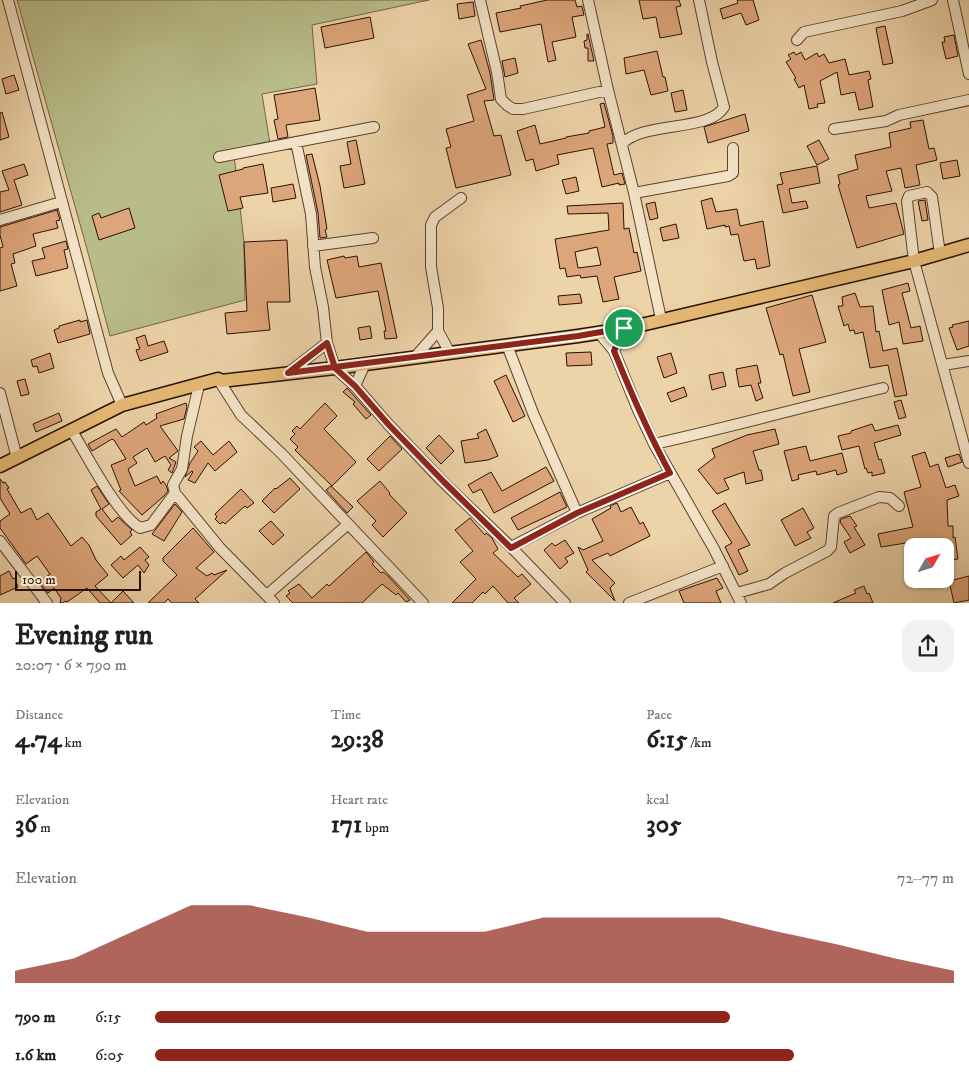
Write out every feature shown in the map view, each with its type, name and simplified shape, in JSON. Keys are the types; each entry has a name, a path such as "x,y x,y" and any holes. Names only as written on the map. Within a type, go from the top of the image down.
{"main road":[{"path":"0,466 122,405 218,379 221,381 335,368 624,328 914,261 969,245"}],"street":[{"path":"8,0 108,373 122,405"},
{"path":"480,0 497,72 501,99 507,105 513,109 523,109 608,90"},
{"path":"588,0 634,193 661,320"},
{"path":"622,144 635,134 710,118 722,111 724,107 699,0"},
{"path":"797,40 804,32 902,12 932,0"},
{"path":"953,0 969,74"},
{"path":"834,129 886,121 899,115 969,100"},
{"path":"219,157 374,127"},
{"path":"296,142 311,214 315,267 323,307 327,343 335,368 355,386 411,448 565,603"},
{"path":"634,193 728,176 734,173 733,148"},
{"path":"940,254 932,197 927,192 909,196 907,200 914,261 969,463"},
{"path":"450,352 438,331 438,308 431,267 431,225 435,217 461,198"},
{"path":"0,220 61,202"},
{"path":"314,246 373,238"},
{"path":"614,351 624,328"},
{"path":"415,357 438,331"},
{"path":"599,332 614,351 654,444 739,598 769,584 785,573 827,551 831,547 834,516 838,513 879,497 890,498 899,506"},
{"path":"288,373 327,343"},
{"path":"507,345 533,412 577,513"},
{"path":"943,365 969,361"},
{"path":"355,386 365,364"},
{"path":"218,379 241,415 281,453 347,525 423,603"},
{"path":"199,385 187,436 182,468 173,485 175,493 220,548 271,599 347,525"},
{"path":"654,444 714,431 883,388"},
{"path":"0,393 17,458"},
{"path":"72,431 112,496 131,522 140,528 151,525 175,493"},
{"path":"511,548 577,513 670,473"},
{"path":"0,541 47,603"},
{"path":"629,603 723,566"}],"green space":[{"path":"17,0 429,0 312,25 317,84 262,94 270,144 234,155 244,242 245,300 110,336"}],"building":[{"path":"547,0 575,0 577,7 582,6 584,15 572,17 576,37 552,42 556,60 548,62 541,24 500,32 496,13"},
{"path":"639,0 679,0 681,6 676,7 682,34 660,38 656,17 643,19"},
{"path":"737,0 753,0 759,20 746,25 741,13 723,19 720,9 738,3"},
{"path":"473,2 475,16 459,19 457,4"},
{"path":"370,17 374,38 325,48 321,27"},
{"path":"885,26 893,63 883,65 876,28"},
{"path":"587,34 594,61 588,61 588,48 585,48 584,41 587,40"},
{"path":"954,35 958,56 946,59 942,42 945,42 944,37"},
{"path":"481,40 490,73 494,100 484,101 494,136 501,135 511,175 456,188 446,148 451,147 446,129 474,121 467,95 486,89 468,44"},
{"path":"657,51 668,91 651,95 644,70 626,74 624,58"},
{"path":"794,52 796,55 801,52 805,60 817,53 819,57 824,54 829,63 845,59 849,75 869,71 871,79 868,80 873,107 859,110 855,92 841,95 837,72 820,81 825,103 817,104 818,107 809,109 804,85 799,88 794,79 796,78 786,62 791,59 788,55"},
{"path":"515,58 518,73 505,77 502,61"},
{"path":"14,75 19,90 6,94 2,79"},
{"path":"315,88 320,120 286,125 288,137 278,139 274,120 278,119 274,95"},
{"path":"683,90 687,110 675,112 671,93"},
{"path":"604,103 613,136 613,143 607,144 614,175 622,173 625,184 619,185 619,183 602,187 593,148 557,155 559,164 536,171 533,159 526,161 517,131 535,125 540,144 589,133 589,131 605,127 600,104"},
{"path":"2,112 9,137 0,140 0,113"},
{"path":"745,114 749,131 708,143 704,127"},
{"path":"923,120 929,149 934,148 937,160 916,165 920,185 905,188 901,168 886,171 892,191 866,196 869,208 896,203 904,234 857,248 838,185 840,184 838,175 858,169 855,155 891,147 889,133 911,128 910,122"},
{"path":"356,140 365,184 344,188 340,166 351,164 347,142"},
{"path":"819,140 829,159 817,165 807,146"},
{"path":"312,154 320,186 327,229 325,230 327,237 320,238 318,213 306,155"},
{"path":"957,160 960,176 943,179 940,163"},
{"path":"24,164 28,175 14,180 22,205 0,212 0,192 9,190 2,171"},
{"path":"263,164 268,193 240,197 243,208 228,211 219,175"},
{"path":"817,166 820,183 789,189 792,203 806,201 808,208 783,213 777,185 783,184 780,173"},
{"path":"576,177 579,191 566,194 562,180"},
{"path":"293,184 296,198 273,202 271,188"},
{"path":"712,198 716,212 737,209 740,226 763,221 770,266 757,269 755,259 744,261 738,234 731,235 729,226 725,227 725,225 707,229 701,201"},
{"path":"925,200 928,220 922,221 918,201"},
{"path":"655,202 658,218 650,220 646,204"},
{"path":"623,203 624,229 629,228 634,253 637,252 641,271 614,277 619,299 603,302 597,276 581,278 580,275 567,277 565,268 560,269 555,239 609,230 608,213 568,214 567,206","holes":["597,247 601,265 578,268 575,252"]},
{"path":"129,208 135,228 99,240 92,216 99,213 101,218"},
{"path":"57,210 60,220 56,221 58,228 33,234 36,246 13,254 15,263 11,264 17,286 0,291 0,248 3,247 0,227"},
{"path":"676,224 679,238 663,241 660,228"},
{"path":"287,240 290,302 267,302 270,330 227,334 225,313 247,311 244,242"},
{"path":"66,241 68,249 64,250 68,268 36,276 32,261 45,258 42,248"},
{"path":"344,256 345,258 357,256 359,267 381,263 397,338 385,339 384,331 386,331 378,291 336,298 327,260"},
{"path":"908,283 910,291 902,293 911,328 920,326 923,341 903,344 899,322 889,325 882,290"},
{"path":"855,293 860,307 873,306 876,332 879,331 883,351 897,348 907,395 895,397 888,365 870,368 863,332 855,334 854,330 850,331 848,324 844,326 838,306 843,306 842,297"},
{"path":"580,294 582,303 559,305 558,296"},
{"path":"812,295 826,342 799,349 810,392 793,396 783,354 780,355 766,308"},
{"path":"80,320 80,322 87,320 90,334 58,343 54,330 59,328 59,326"},
{"path":"969,321 969,346 957,350 949,328 953,327 952,325"},
{"path":"370,326 372,338 360,340 358,328"},
{"path":"145,335 148,346 164,341 168,352 140,361 136,350 140,349 136,338"},
{"path":"591,352 592,365 567,366 566,353"},
{"path":"50,353 54,368 39,373 37,366 33,367 31,360"},
{"path":"671,353 677,373 664,378 657,357"},
{"path":"757,365 761,383 758,383 763,398 756,401 751,385 739,387 736,369"},
{"path":"723,372 726,386 712,390 709,375"},
{"path":"506,375 525,416 513,422 494,381"},
{"path":"25,379 29,394 21,396 17,381"},
{"path":"684,387 687,396 671,402 667,393"},
{"path":"347,388 371,415 366,419 353,404 355,402 343,392"},
{"path":"901,400 906,417 899,419 894,402"},
{"path":"186,403 184,419 160,426 178,451 169,458 176,462 172,473 168,470 171,465 165,456 155,462 147,448 133,457 137,463 128,469 135,486 157,476 161,484 163,481 166,485 168,491 142,515 119,491 121,490 111,465 126,459 114,440 112,439 92,451 88,444 116,429 122,437 144,422 146,425 157,418 156,414"},
{"path":"325,403 337,416 324,429 356,462 332,486 295,450 298,447 290,439 295,434 292,431 297,426 300,429"},
{"path":"59,413 62,421 36,432 33,424"},
{"path":"872,424 875,431 898,425 901,435 874,443 885,473 872,476 872,472 868,473 865,469 859,446 842,450 838,436"},
{"path":"486,429 498,456 488,460 465,463 461,441 479,438 477,434"},
{"path":"775,429 779,444 753,451 763,480 746,484 744,472 724,479 729,489 717,494 698,470 715,457 712,449 747,435"},
{"path":"439,435 454,451 441,464 426,448"},
{"path":"390,436 402,449 379,471 367,459"},
{"path":"201,441 213,455 229,441 237,452 215,471 208,463 195,483 188,480 192,471 185,477 190,463 198,451 194,447"},
{"path":"806,446 810,461 842,453 847,472 837,475 836,470 817,475 816,471 798,475 799,479 792,481 784,451"},
{"path":"925,452 930,467 938,464 946,488 955,485 959,496 947,500 948,526 953,526 953,538 904,538 904,543 881,547 878,534 913,527 904,492 921,487 912,456"},
{"path":"959,454 962,462 948,467 945,458"},
{"path":"546,467 554,481 494,513 481,489 473,493 468,485 491,472 502,491"},
{"path":"290,478 300,489 274,513 262,501 275,488"},
{"path":"0,479 9,488 7,489 21,513 31,508 37,520 48,513 71,546 82,537 108,575 95,586 111,603 100,603 87,588 67,602 62,603 60,603 61,598 54,588 48,593 39,582 50,574 37,556 26,564 0,528 0,521 10,514 0,498"},
{"path":"380,481 389,494 407,513 383,537 372,525 376,521 357,501"},
{"path":"97,486 109,504 102,509 112,522 118,517 132,530 130,532 132,535 121,545 96,516 96,512 101,509 91,490"},
{"path":"331,486 353,507 347,513 326,490"},
{"path":"241,489 254,503 247,508 245,506 225,524 223,522 220,524 215,519 217,517 215,514"},
{"path":"560,492 567,507 518,530 511,518"},
{"path":"617,503 621,512 631,507 640,524 643,522 650,536 610,556 608,553 592,560 615,583 610,588 615,601 586,572 588,570 578,547 583,550 603,541 592,519"},
{"path":"725,503 750,545 738,550 748,571 739,575 725,547 732,543 712,511"},
{"path":"175,504 182,512 164,541 152,534"},
{"path":"803,508 814,528 807,532 811,538 795,546 781,520"},
{"path":"850,516 857,526 854,527 865,545 850,553 844,542 851,538 840,522 841,519"},
{"path":"470,518 485,535 486,533 492,538 498,549 493,553 518,577 522,574 531,584 514,598 519,603 508,603 493,586 485,594 483,592 472,603 452,603 476,579 460,562 473,551 455,530"},
{"path":"271,521 284,535 273,545 259,531"},
{"path":"193,528 214,552 196,568 207,576 227,570 195,599 199,603 172,603 168,599 164,603 148,603 177,575 163,561 163,558"},
{"path":"955,537 958,559 954,560 953,538"},
{"path":"565,540 574,553 565,558 568,562 560,569 544,550 552,543 555,546"},
{"path":"140,547 149,557 145,560 149,565 144,573 138,565 123,578 111,565 121,556 124,560"},
{"path":"366,552 374,562 372,564 381,573 383,572 388,576 410,600 406,602 398,593 396,595 382,584 362,603 293,603 286,596 290,593 288,591 299,584 312,598 327,584 329,586"},
{"path":"9,571 13,579 15,578 18,587 0,595 0,576"},
{"path":"969,576 969,600 954,603 951,588 954,588 954,580"},
{"path":"717,578 723,588 716,591 721,603 684,603 679,591"},
{"path":"864,586 873,603 833,603 856,593 854,590"},
{"path":"123,591 134,603 111,603"}],"route":[{"path":"624,328 578,336 335,368 288,373 327,343 335,368 355,386 388,424 444,482 511,548 577,513 670,473 638,410 614,351 624,328"}]}
